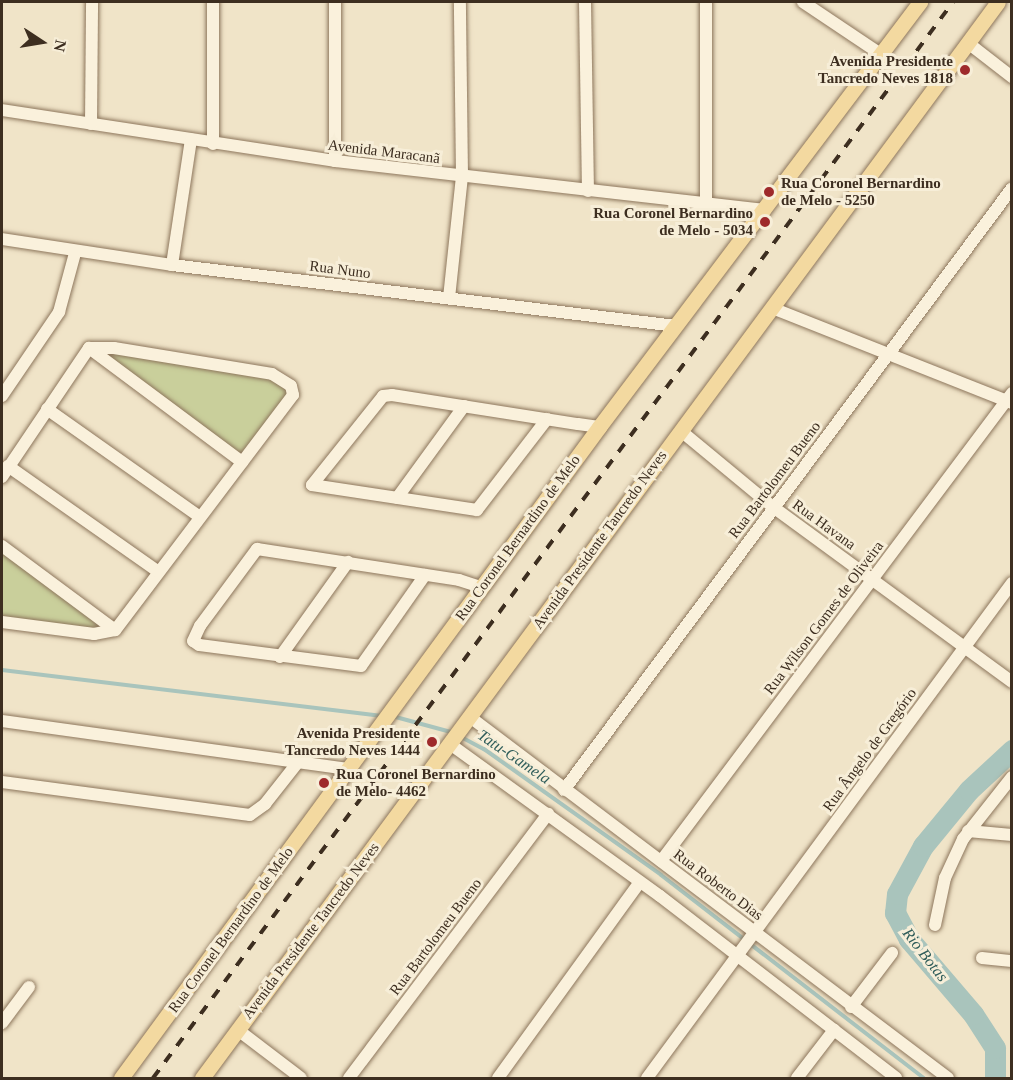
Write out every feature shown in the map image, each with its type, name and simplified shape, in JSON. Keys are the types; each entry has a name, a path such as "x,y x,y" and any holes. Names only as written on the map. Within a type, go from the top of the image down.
{"main road":[{"name":"Rua Coronel Bernardino de Melo","path":"121,1078 599,427 920,2"},
{"name":"Avenida Presidente Tancredo Neves","path":"202,1078 998,2"}],"street":[{"path":"91,124 92,2"},
{"path":"213,2 213,144"},
{"path":"335,2 335,161"},
{"path":"449,298 462,176 460,2"},
{"path":"585,2 588,190"},
{"path":"706,2 706,204"},
{"path":"802,2 882,55"},
{"path":"968,43 1011,77"},
{"name":"Avenida Maracanã","path":"2,110 335,161 765,210"},
{"path":"172,265 191,139"},
{"name":"Rua Bartolomeu Bueno","path":"564,790 1011,188"},
{"name":"Rua Nuno","path":"2,239 75,252 172,265 676,326"},
{"path":"2,396 59,312 75,252"},
{"path":"772,308 1010,399"},
{"path":"2,622 94,634 115,630 292,395 291,386 272,374 114,348 89,348"},
{"path":"89,348 5,472 159,572"},
{"path":"89,348 242,462"},
{"path":"547,419 482,507 464,510 312,485 376,402 392,394 599,427"},
{"name":"Rua Wilson Gomes de Oliveira","path":"661,861 872,578 1010,399"},
{"path":"397,498 464,406"},
{"path":"47,409 200,517"},
{"name":"Rua Havana","path":"681,431 773,507 1011,682"},
{"path":"2,546 115,630"},
{"path":"425,575 361,666 280,657 207,646 193,641 194,634 257,549 459,580 481,587"},
{"path":"280,657 348,562"},
{"name":"Rua Ângelo de Gregório","path":"738,953 1011,582"},
{"name":"Rua Roberto Dias","path":"469,719 948,1078"},
{"path":"2,721 350,769"},
{"path":"451,742 738,953 896,1078"},
{"path":"2,782 250,815 266,804 299,761"},
{"path":"935,925 945,878 968,831 1011,777"},
{"name":"Rua Bartolomeu Bueno","path":"349,1078 548,814"},
{"path":"968,831 1011,836"},
{"path":"498,1078 640,882"},
{"path":"647,1078 738,953"},
{"path":"851,1007 892,953"},
{"path":"982,958 1011,961"},
{"path":"2,1023 29,987"},
{"path":"238,1030 301,1078"},
{"path":"797,1078 834,1030"}],"green space":[{"path":"95,347 270,377 293,395 242,459"},
{"path":"2,550 110,629 2,621"}],"waterway":[{"name":"Tatu-Gamela","path":"2,670 382,716"},
{"name":"Tatu-Gamela","path":"392,716 451,732"},
{"name":"Tatu-Gamela","path":"461,737 484,749 661,875 924,1078"},
{"name":"Rio Botas","path":"995,1078 995,1048 973,1014 909,939 895,913 897,894 923,846 969,790 1012,750"}],"railway":[{"path":"153,1078 953,2"}],"place":[{"name":"Avenida Presidente Tancredo Neves 1818","path":"965,70"},
{"name":"Rua Coronel Bernardino de Melo - 5250","path":"769,192"},
{"name":"Rua Coronel Bernardino de Melo - 5034","path":"765,222"},
{"name":"Avenida Presidente Tancredo Neves 1444","path":"432,742"},
{"name":"Rua Coronel Bernardino de Melo- 4462","path":"324,783"}]}
